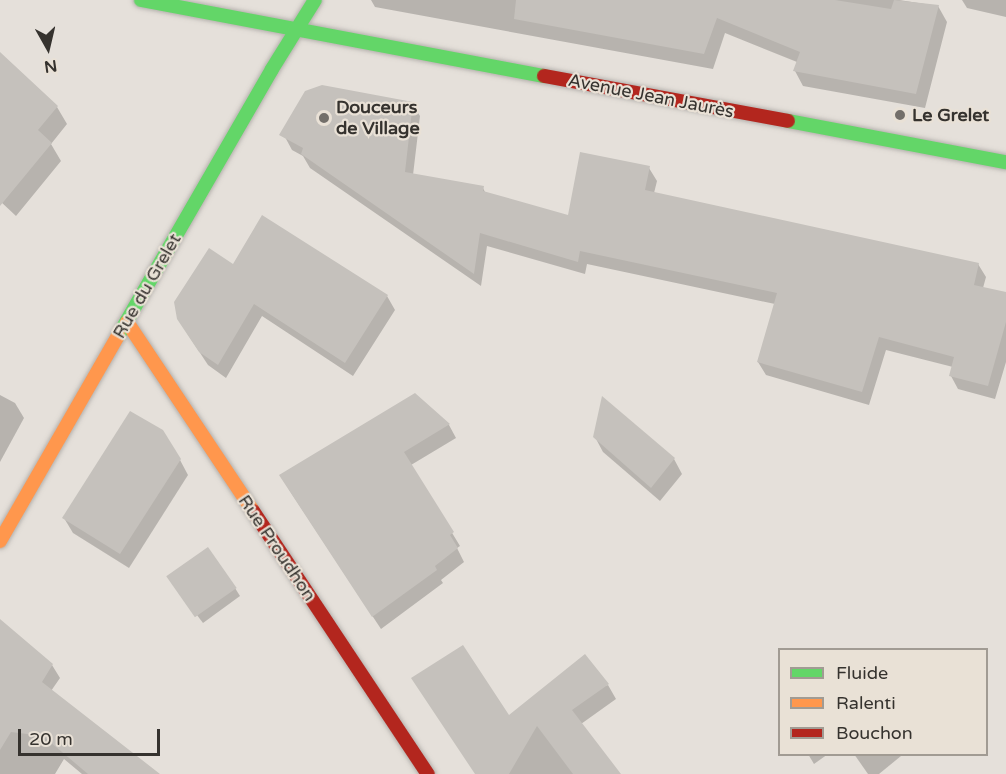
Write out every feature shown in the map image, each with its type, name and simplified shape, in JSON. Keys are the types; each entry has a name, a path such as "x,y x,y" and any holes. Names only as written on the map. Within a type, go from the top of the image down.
{"street":[{"name":"Avenue Jean Jaurès","path":"141,0 1006,162"},
{"name":"Rue du Grelet","path":"0,541 315,0"},
{"name":"Rue Proudhon","path":"127,322 428,774"}],"building":[{"path":"516,0 835,0 891,9 894,0 939,5 916,94 793,71 800,52 717,18 704,54 514,19"},
{"path":"0,52 58,106 38,130 52,143 0,206"},
{"path":"322,85 413,102 405,172 484,186 483,191 568,215 580,152 650,166 645,190 979,263 974,285 1006,292 1006,322 988,386 949,376 954,357 879,337 862,392 757,362 777,293 580,251 578,262 480,233 474,274 301,154 303,148 279,135 305,91"},
{"path":"262,215 388,295 345,363 254,304 218,365 199,352 177,319 174,302 209,248 233,264"},
{"path":"415,393 450,424 404,452 454,532 450,535 458,548 435,566 437,570 372,617 279,475"},
{"path":"602,396 675,458 651,488 593,437"},
{"path":"130,411 163,430 181,459 120,554 62,518"},
{"path":"208,547 237,588 195,617 166,576"},
{"path":"0,619 53,664 42,682 160,774 88,774 43,736 11,732 0,750"},
{"path":"463,645 509,715 585,654 609,684 572,710 621,774 573,774 537,726 509,774 475,774 411,678"}],"traffic: fast":[{"path":"141,0 544,76"},
{"path":"118,336 272,69 315,0"},
{"path":"788,121 1006,162"}],"traffic: slow":[{"path":"127,322 253,511"},
{"path":"0,541 118,336"}],"traffic: jam":[{"path":"544,76 788,121"},
{"path":"253,511 428,774"}],"place":[{"name":"Le Grelet","path":"900,115"},
{"name":"Douceurs de Village","path":"324,118"}]}
